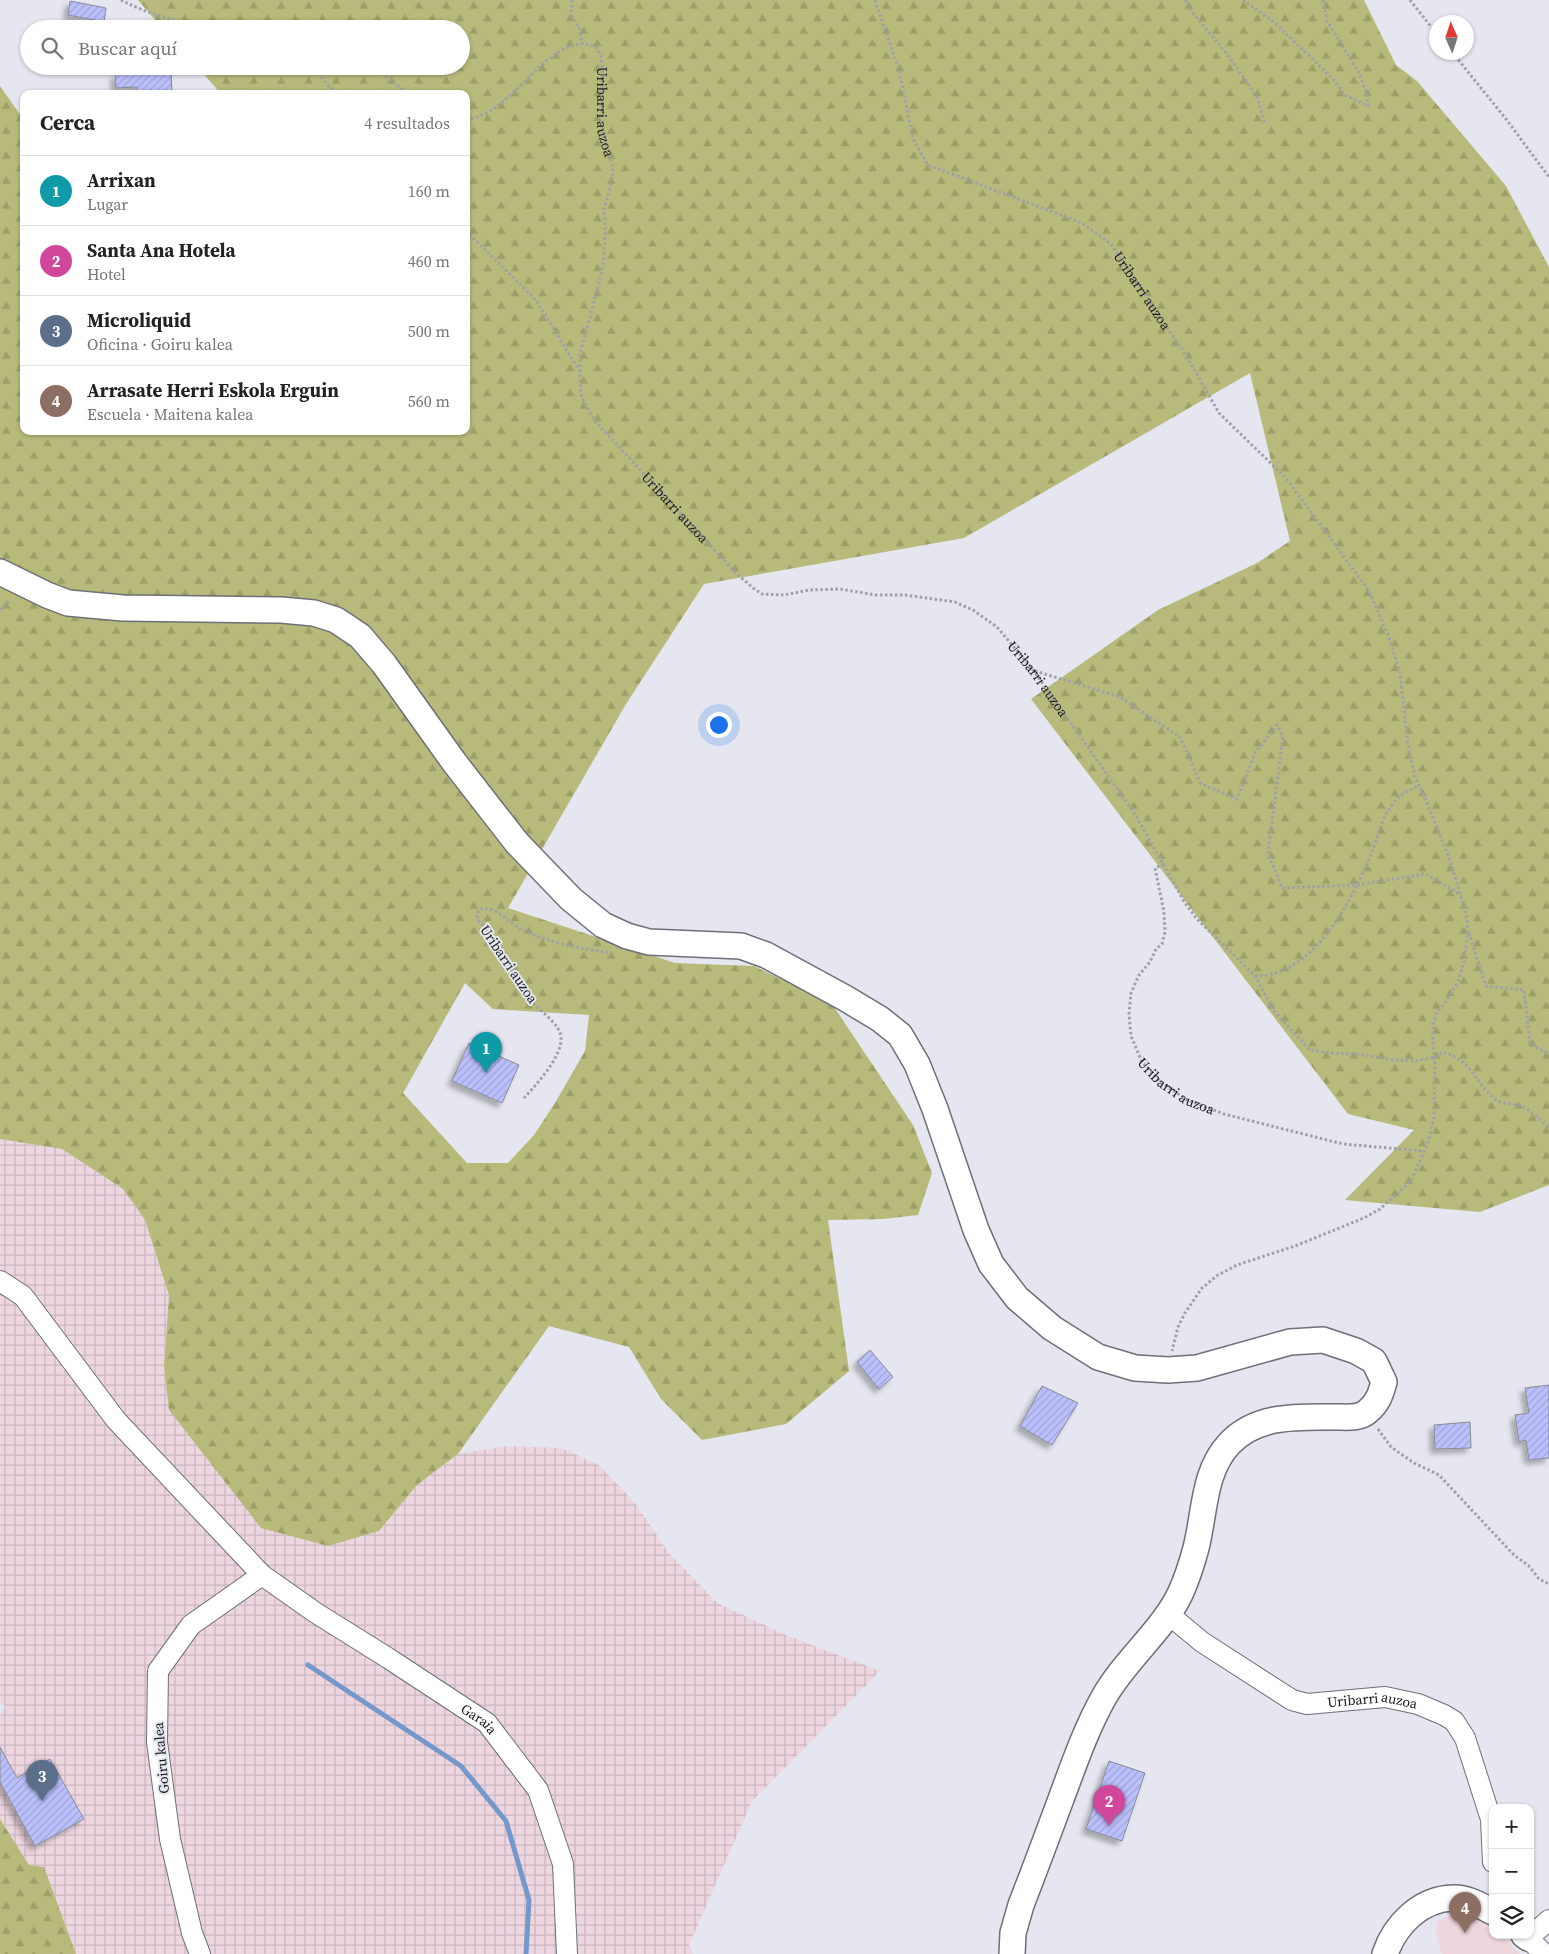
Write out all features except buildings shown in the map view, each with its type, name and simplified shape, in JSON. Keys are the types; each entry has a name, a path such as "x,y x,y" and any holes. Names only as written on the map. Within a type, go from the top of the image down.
{"street":[{"path":"0,572 47,596 68,603 123,608 282,610 314,614 336,620 360,636 384,664 454,762 517,842 571,899 603,925 627,936 649,942 717,944 741,946 750,949 766,955 845,998 880,1019 900,1035 917,1064 932,1100 976,1230 991,1264 1017,1298 1052,1328 1098,1357 1135,1368 1197,1368 1290,1342 1323,1340 1356,1351 1374,1361 1384,1382 1378,1400 1368,1412 1356,1417 1284,1418 1260,1424 1244,1432 1229,1444 1217,1462 1209,1481 1197,1546 1179,1596 1104,1697 1083,1740 1021,1905 1014,1933 1012,1954"},
{"name":"Garaia","path":"0,1281 23,1296 116,1420 262,1575 316,1613 487,1723 538,1790 564,1864 567,1954"},
{"name":"Goiru kalea","path":"200,1954 192,1934 170,1839 156,1742 158,1671 191,1625 262,1575"},
{"name":"Uribarri auzoa","path":"1167,1613 1209,1647 1292,1700 1307,1704 1385,1697 1418,1704 1454,1721 1469,1748 1491,1819 1492,1849"},
{"path":"1385,1954 1390,1940 1414,1911 1435,1901 1453,1898 1473,1902 1489,1910"},
{"path":"1532,1943 1549,1920"}],"path":[{"path":"121,0 131,6 176,20"},
{"path":"470,118 491,111 531,77 548,58 565,48 582,44 579,28 571,14 572,0"},
{"name":"Uribarri auzoa","path":"875,0 900,73 913,139 928,165 1082,223 1112,244 1187,356 1219,413 1286,478 1368,591 1389,637 1400,672 1411,762 1419,786 1439,831 1461,895 1468,930 1464,963 1458,981 1437,1012 1433,1025 1433,1044 1436,1057 1434,1118 1420,1166 1411,1181 1385,1204 1364,1218 1295,1246 1232,1267 1218,1275 1202,1288 1185,1313 1173,1344 1171,1369"},
{"path":"1185,0 1192,12 1228,55 1257,97 1265,124"},
{"path":"1243,0 1274,22 1333,79 1346,96 1368,106 1359,73 1327,21 1323,0"},
{"path":"1410,0 1429,24"},
{"name":"Uribarri auzoa","path":"582,44 596,47 601,56 602,130 613,168 612,181 604,209 604,261 598,292 580,354 582,398 594,420 735,572 762,594 784,595 809,590 840,589 876,595 905,596 955,602 972,610 997,627 1034,671 1126,801 1197,919 1255,976 1274,1011 1310,1050 1331,1054 1358,1054 1415,1061 1436,1057"},
{"path":"1458,60 1549,177"},
{"path":"319,75 332,90"},
{"path":"383,75 403,90"},
{"path":"470,235 536,300 580,372"},
{"path":"1034,671 1120,697 1180,737 1201,784 1238,798 1255,753 1277,725 1282,736 1268,853 1282,888 1356,885 1426,874 1461,895"},
{"path":"1255,976 1268,976 1294,965 1332,930 1369,858 1385,814 1397,798 1419,786"},
{"name":"Uribarri auzoa","path":"1164,864 1155,868 1164,912 1165,932 1162,944 1156,949 1150,962 1139,975 1131,993 1129,1014 1131,1036 1142,1062 1161,1082 1187,1100 1224,1114 1343,1144 1424,1151"},
{"name":"Uribarri auzoa","path":"524,1098 541,1079 554,1059 561,1045 562,1035 558,1028 526,994 504,952 477,919 480,909 492,909 499,912 520,928 543,937 587,949 621,954"},
{"path":"1468,930 1486,986 1524,990 1530,1044 1549,1054"},
{"path":"1436,1057 1443,1052 1451,1054 1467,1064 1491,1095 1500,1102 1515,1104 1525,1108 1549,1127"},
{"path":"1368,1412 1391,1447 1414,1463 1439,1475 1514,1554 1529,1566 1540,1579 1549,1584"}],"shaded area":[{"path":"0,1139 62,1149 123,1189 145,1220 169,1295 164,1366 379,1531 417,1485 458,1454 507,1446 561,1448 599,1465 635,1503 668,1552 717,1603 786,1635 880,1671 752,1801 689,1945 693,1954 76,1954 44,1867 29,1865 0,1819 0,1716 5,1706 0,1703"},
{"path":"1460,1914 1489,1924 1489,1939 1505,1939 1520,1954 1442,1954 1436,1931 1438,1921"}],"green space":[{"path":"138,0 1364,0 1396,65 1417,81 1506,186 1549,267 1549,1185 1480,1212 1345,1200 1414,1130 1348,1114 1031,699 1158,610 1257,563 1290,541 1250,373 964,538 704,584 626,704 508,908 675,963 754,966 832,1004 913,1125 932,1173 918,1215 884,1219 828,1220 849,1371 786,1424 702,1440 661,1399 629,1347 549,1326 458,1454 417,1485 379,1531 328,1546 261,1528 169,1410 164,1366 169,1295 145,1220 123,1189 62,1149 0,1139 0,86 20,114 20,435 470,435 470,90 218,90 205,75 470,75 470,20 155,20","holes":["465,983 493,1009 589,1015 585,1051 534,1135 508,1163 467,1163 403,1093"]},
{"path":"0,1819 29,1865 44,1867 76,1954 0,1954"}],"waterway":[{"path":"308,1665 461,1766 506,1821 529,1900 526,1954"}],"place":[{"name":"Arrixan","path":"486,1073"},
{"name":"Microliquid","path":"42,1801"},
{"name":"Santa Ana Hotela","path":"1109,1826"},
{"name":"Arrasate Herri Eskola Erguin","path":"1465,1933"}]}
